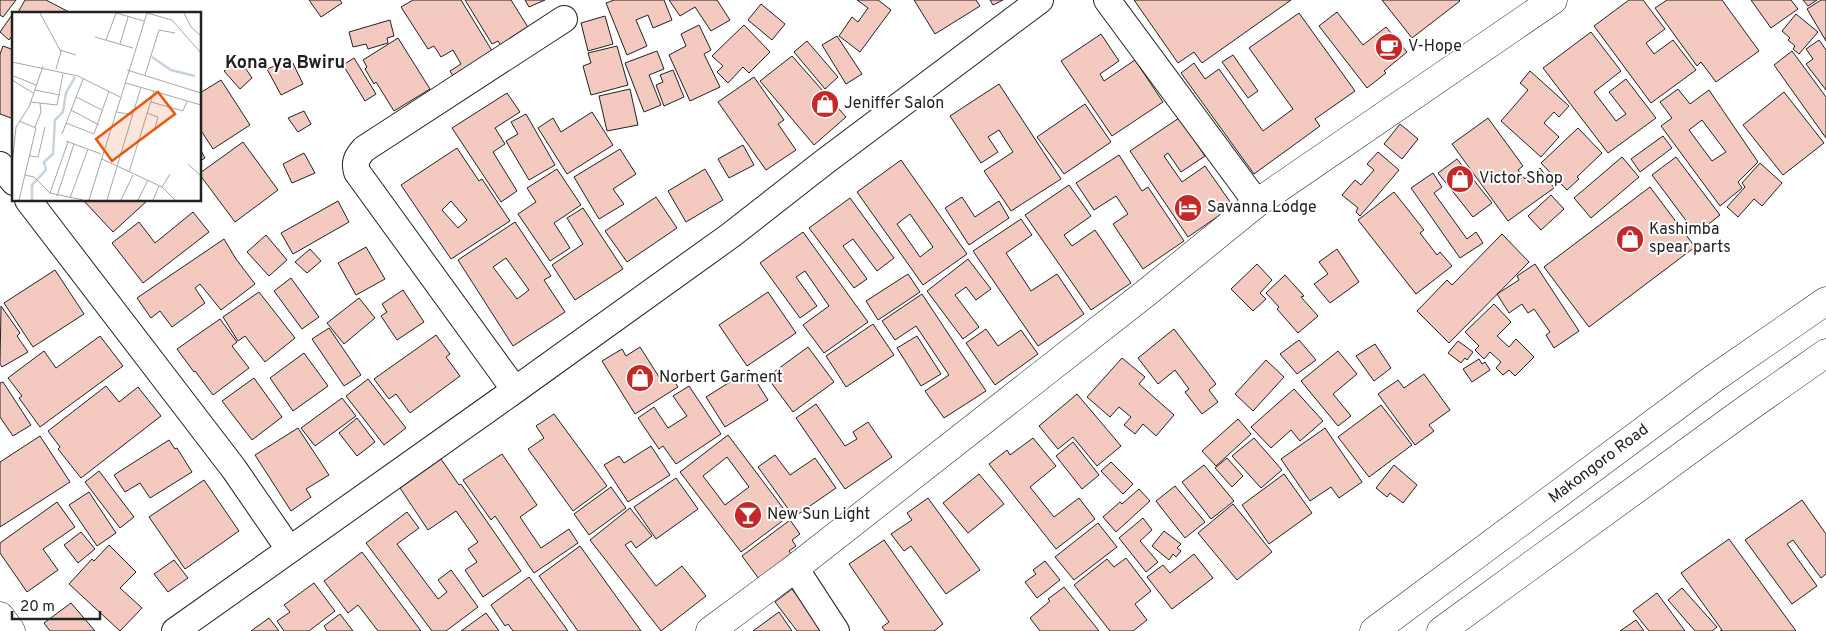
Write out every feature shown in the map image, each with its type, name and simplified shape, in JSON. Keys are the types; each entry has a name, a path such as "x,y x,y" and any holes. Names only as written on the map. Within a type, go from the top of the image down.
{"street":[{"path":"175,631 731,235 823,163 1040,0"},
{"path":"1107,0 1257,203"},
{"path":"710,631 796,568 1146,293 1257,203 1552,0"},
{"path":"515,390 357,172 355,165 357,156 364,149 564,19"},
{"path":"0,164 12,179"},
{"path":"29,201 234,469 289,549"},
{"name":"Makongoro Road","path":"1374,631 1713,379 1826,301"},
{"path":"1441,631 1826,353"},
{"path":"796,568 836,631"},
{"path":"0,616 11,631"}],"building":[{"path":"0,0 16,0 3,17 0,15"},
{"path":"25,0 46,0 69,12 18,12"},
{"path":"309,0 340,0 342,3 321,17"},
{"path":"413,0 461,0 494,54 454,78 450,71 461,64 453,50 441,57 434,46 428,49 401,7"},
{"path":"465,0 511,0 531,32 503,49 498,41 492,44"},
{"path":"525,0 545,0 529,7"},
{"path":"614,0 664,0 672,20 653,28 648,15 636,20 647,46 627,55 606,3"},
{"path":"669,0 717,0 730,20 711,31 695,7 680,16"},
{"path":"857,0 878,0 891,10 860,52 839,36 852,17 858,22 868,8"},
{"path":"914,0 976,0 980,6 935,34"},
{"path":"990,0 1003,0 993,5"},
{"path":"1134,0 1291,0 1202,63 1194,52 1178,63"},
{"path":"1382,0 1459,0 1460,1 1412,38"},
{"path":"1629,0 1643,0 1665,29 1646,43 1654,54 1673,40 1696,70 1651,103 1594,26"},
{"path":"1667,0 1722,0 1759,51 1716,82 1701,62 1697,66 1655,8"},
{"path":"1751,0 1791,0 1798,9 1771,28"},
{"path":"1803,0 1817,0 1808,6"},
{"path":"1821,0 1826,0 1826,41 1807,9"},
{"path":"761,4 785,24 772,40 748,20"},
{"path":"1337,12 1363,45 1386,27 1407,52 1384,71 1386,73 1367,88 1319,26"},
{"path":"1299,13 1355,91 1315,119 1320,126 1254,174 1181,73 1194,63 1205,79 1219,69 1263,131 1293,109 1249,48"},
{"path":"1796,14 1818,32 1799,54 1793,49 1795,46 1788,40 1790,38 1782,31"},
{"path":"12,15 12,36 9,40 0,32"},
{"path":"605,16 613,44 588,51 581,23"},
{"path":"390,20 394,36 387,38 388,43 368,49 366,44 353,47 349,32"},
{"path":"699,25 711,50 704,54 720,87 690,101 669,55 686,46 681,34"},
{"path":"744,25 770,52 749,73 743,67 728,83 717,72 723,66 712,56"},
{"path":"1591,32 1621,71 1594,92 1616,121 1626,114 1609,92 1626,79 1656,118 1608,153 1543,68"},
{"path":"1101,34 1119,61 1100,74 1104,81 1135,60 1163,102 1112,136 1061,61"},
{"path":"837,36 862,74 846,84 822,45"},
{"path":"398,38 430,89 394,111 376,82 374,84 365,69 367,67 363,60"},
{"path":"1819,40 1826,50 1826,90 1806,64 1813,59 1806,49"},
{"path":"807,41 838,77 825,89 794,52"},
{"path":"3,46 12,49 12,118 0,114 0,54"},
{"path":"617,46 628,85 591,95 583,66 591,63 588,53"},
{"path":"657,51 664,69 649,75 661,105 644,112 625,63"},
{"path":"1792,51 1826,97 1826,138 1774,65"},
{"path":"1233,55 1258,91 1248,98 1222,62"},
{"path":"792,56 846,117 814,145 760,81"},
{"path":"354,58 376,94 365,101 343,65"},
{"path":"291,59 303,84 281,95 267,69"},
{"path":"240,60 252,78 240,89 224,71"},
{"path":"673,70 684,97 664,106 656,85 663,82 660,75"},
{"path":"1530,71 1569,106 1559,117 1554,112 1544,123 1559,137 1541,157 1501,121 1528,90 1520,83"},
{"path":"754,77 784,120 778,124 796,150 766,170 718,102"},
{"path":"221,80 250,125 213,149 201,131 201,92"},
{"path":"999,84 1061,179 1011,211 984,171 1013,152 999,130 988,137 998,152 981,163 950,116"},
{"path":"630,89 638,125 607,131 599,96"},
{"path":"1678,89 1690,104 1709,90 1758,162 1738,182 1742,188 1720,206 1661,126 1672,118 1660,102","holes":["1702,120 1726,152 1712,161 1689,130"]},
{"path":"1784,92 1824,143 1783,175 1743,125"},
{"path":"507,93 520,112 495,128 505,144 493,152 517,191 501,202 452,128"},
{"path":"1085,104 1111,142 1064,174 1037,137"},
{"path":"304,111 311,124 298,132 288,118"},
{"path":"592,112 613,145 567,174 538,128 553,118 561,132"},
{"path":"526,114 555,165 529,180 506,141 518,134 511,122"},
{"path":"1179,118 1205,156 1181,172 1168,153 1164,156 1182,182 1205,166 1233,206 1188,237 1130,151"},
{"path":"1488,118 1523,166 1518,170 1525,179 1540,168 1554,188 1508,221 1452,144"},
{"path":"1400,124 1418,139 1402,159 1384,144"},
{"path":"1578,128 1602,153 1577,177 1579,179 1567,190 1541,163"},
{"path":"1663,136 1672,148 1640,172 1631,159"},
{"path":"243,142 278,190 235,222 201,176 201,172"},
{"path":"743,145 754,165 729,178 718,159"},
{"path":"457,148 479,181 482,179 510,221 451,259 401,185","holes":["451,201 467,220 458,228 442,210"]},
{"path":"620,149 636,174 613,189 624,204 599,219 574,177"},
{"path":"201,151 205,158 201,160"},
{"path":"1378,152 1399,170 1360,216 1356,212 1358,208 1342,195 1355,180 1361,185 1374,170 1367,164"},
{"path":"304,153 315,173 292,183 283,164"},
{"path":"1119,155 1142,191 1148,187 1184,241 1143,269 1113,224 1128,214 1116,196 1094,210 1076,183"},
{"path":"1622,157 1639,177 1591,218 1574,198"},
{"path":"1676,157 1720,215 1696,234 1652,175"},
{"path":"1457,159 1492,203 1473,217 1438,173"},
{"path":"901,160 967,254 923,285 857,192","holes":["910,214 933,247 920,257 897,224"]},
{"path":"1760,163 1782,183 1762,206 1754,199 1738,217 1727,207 1745,187 1742,183"},
{"path":"557,169 581,205 554,223 570,248 550,261 518,214 536,202 527,188"},
{"path":"705,169 723,200 686,222 668,191"},
{"path":"1433,173 1442,187 1434,193 1467,239 1476,232 1483,243 1460,258 1411,188"},
{"path":"1069,185 1091,216 1064,235 1072,246 1095,230 1131,283 1091,310 1025,215"},
{"path":"1650,187 1695,247 1589,327 1544,267"},
{"path":"1394,192 1424,230 1420,233 1437,255 1440,252 1452,266 1416,294 1358,220"},
{"path":"1551,195 1564,209 1541,230 1528,216"},
{"path":"656,197 677,228 627,262 605,231"},
{"path":"962,197 975,217 999,201 1009,218 969,245 945,208"},
{"path":"850,198 894,258 877,271 853,239 843,246 867,279 854,288 809,228"},
{"path":"84,201 147,201 113,232"},
{"path":"338,201 349,222 293,254 281,233"},
{"path":"583,208 623,269 575,300 552,265 583,244 567,218"},
{"path":"193,212 209,232 143,283 112,243 139,222 155,243"},
{"path":"1021,219 1032,235 1006,253 1031,291 1057,274 1084,314 1038,346 973,251"},
{"path":"515,222 551,276 544,280 565,312 513,346 458,260","holes":["506,258 529,290 517,299 493,267"]},
{"path":"803,232 868,322 824,353 803,325 829,306 805,271 796,277 817,306 800,318 760,263"},
{"path":"1502,234 1529,262 1449,343 1417,311 1447,280 1452,285"},
{"path":"266,235 287,260 269,276 247,252"},
{"path":"224,239 255,284 221,310 200,284 195,288 205,303 172,327 160,311 151,318 137,298"},
{"path":"366,247 385,279 356,295 338,263"},
{"path":"310,249 321,261 307,273 295,262"},
{"path":"1337,249 1359,282 1330,303 1314,284 1328,274 1319,262"},
{"path":"968,259 991,289 976,300 966,287 955,295 979,327 963,339 927,291"},
{"path":"1257,264 1272,280 1260,293 1266,299 1253,311 1231,289"},
{"path":"1535,264 1579,331 1554,348 1546,335 1550,332 1534,309 1528,313 1522,304 1509,313 1497,294 1519,280 1517,276"},
{"path":"55,270 84,314 33,347 4,303"},
{"path":"908,274 920,292 878,320 866,301"},
{"path":"1285,275 1304,296 1301,297 1318,316 1298,333 1266,293"},
{"path":"291,278 319,317 302,329 274,291"},
{"path":"403,290 424,322 397,340 381,316 387,312 382,304"},
{"path":"259,292 295,338 265,362 245,336 238,341 223,317"},
{"path":"768,292 796,333 747,366 719,325"},
{"path":"922,294 986,391 944,418 925,391 949,375 916,326 895,340 882,321"},
{"path":"359,298 375,318 344,344 327,323"},
{"path":"1494,304 1511,322 1497,336 1509,347 1516,339 1534,357 1515,376 1509,370 1503,375 1496,368 1501,362 1490,352 1484,359 1475,350 1479,346 1465,332"},
{"path":"1,306 20,333 17,336 28,352 2,367 0,364"},
{"path":"220,319 237,342 232,346 249,368 213,395 177,349"},
{"path":"873,324 894,355 846,387 826,356"},
{"path":"329,328 361,375 344,386 312,339"},
{"path":"986,329 998,346 1021,330 1038,354 995,385 966,343"},
{"path":"1174,329 1216,384 1209,390 1218,402 1202,414 1185,392 1189,389 1175,370 1158,384 1138,358"},
{"path":"436,335 450,354 446,357 460,376 410,413 396,394 389,399 374,379"},
{"path":"100,336 123,366 40,427 19,398 22,396 8,378 44,351 56,368"},
{"path":"917,336 941,374 921,386 897,348"},
{"path":"1299,340 1316,360 1297,374 1280,354"},
{"path":"1458,341 1473,352 1467,360 1465,358 1461,363 1448,353"},
{"path":"1375,344 1391,368 1374,381 1356,356"},
{"path":"640,347 661,380 670,375 678,387 635,414 602,361 622,349 626,356"},
{"path":"808,347 834,382 793,412 767,377"},
{"path":"1338,351 1357,374 1333,394 1351,416 1338,426 1301,381"},
{"path":"304,353 328,386 293,411 270,378"},
{"path":"1122,358 1145,377 1139,384 1174,415 1156,436 1143,424 1135,434 1124,425 1131,417 1119,407 1110,417 1087,397"},
{"path":"1479,359 1482,364 1485,362 1490,370 1472,382 1463,369"},
{"path":"1266,360 1284,377 1253,411 1235,394"},
{"path":"749,370 768,400 725,427 706,397"},
{"path":"1424,374 1450,410 1429,425 1434,431 1415,445 1378,394 1398,380 1404,388"},
{"path":"254,378 282,417 252,440 222,401"},
{"path":"368,379 406,428 384,445 346,396"},
{"path":"3,382 31,425 13,436 0,417 0,383"},
{"path":"106,386 119,402 138,387 161,416 81,478 58,449 60,447 48,431"},
{"path":"689,386 721,434 676,464 663,446 659,449 638,418 654,407 668,428 687,416 673,396"},
{"path":"1294,389 1323,421 1300,441 1291,430 1271,448 1251,427"},
{"path":"1077,394 1121,446 1097,466 1073,437 1058,449 1039,426"},
{"path":"342,398 356,416 315,446 301,428"},
{"path":"816,404 845,446 857,439 853,432 868,422 892,457 845,489 796,418"},
{"path":"1381,405 1412,445 1369,477 1338,437"},
{"path":"554,414 607,486 573,511 528,449 544,438 536,426"},
{"path":"357,418 375,442 357,456 339,433"},
{"path":"1238,419 1251,434 1216,466 1202,451"},
{"path":"298,428 329,475 306,489 311,497 291,511 255,455"},
{"path":"1325,428 1362,482 1339,498 1331,487 1310,501 1281,459"},
{"path":"728,435 789,516 741,552 680,472","holes":["727,457 749,487 725,505 703,476"]},
{"path":"40,436 70,482 0,527 0,462"},
{"path":"1033,438 1056,466 1030,487 1054,517 1079,498 1095,519 1056,549 989,464 1007,450 1010,455"},
{"path":"1254,438 1282,470 1261,488 1232,456"},
{"path":"169,440 175,449 177,448 192,472 150,498 140,483 125,492 114,475"},
{"path":"1073,442 1099,475 1082,489 1056,456"},
{"path":"651,446 670,475 628,502 604,465 619,456 624,463"},
{"path":"502,454 537,505 520,517 541,548 569,529 578,543 534,573 495,516 491,520 463,480"},
{"path":"775,455 790,475 815,458 836,488 794,517 758,467"},
{"path":"1227,458 1243,476 1232,487 1215,468"},
{"path":"441,459 459,485 461,484 521,571 483,597 465,570 477,562 468,549 478,542 456,511 428,530 400,488"},
{"path":"1111,462 1133,484 1123,494 1101,471"},
{"path":"1204,465 1234,501 1211,519 1182,482"},
{"path":"1394,465 1417,485 1403,503 1390,493 1387,497 1376,488"},
{"path":"99,471 134,517 120,528 85,482"},
{"path":"979,474 1004,504 968,533 943,503"},
{"path":"1284,474 1312,513 1269,544 1242,505"},
{"path":"676,478 698,509 656,539 634,507"},
{"path":"204,480 239,531 185,569 149,517"},
{"path":"1175,486 1205,522 1185,538 1156,501"},
{"path":"611,487 626,508 589,535 574,514"},
{"path":"1139,489 1150,501 1116,532 1103,517"},
{"path":"89,492 116,533 97,546 69,505"},
{"path":"928,498 980,570 946,594 911,546 904,551 891,534 912,520 907,513"},
{"path":"1802,500 1826,534 1826,574 1821,578 1793,540 1787,544 1817,586 1792,604 1745,540"},
{"path":"57,502 75,527 43,549 58,570 27,592 0,553 0,543"},
{"path":"1233,504 1272,552 1237,580 1198,533"},
{"path":"630,508 652,536 636,548 631,541 625,545 656,586 682,566 706,596 661,631 590,540"},
{"path":"407,512 419,528 397,544 438,599 447,592 438,580 451,570 478,607 446,631 432,631 366,543"},
{"path":"1143,518 1152,530 1140,541 1158,562 1146,572 1119,538"},
{"path":"790,520 800,534 792,540 796,546 789,551 792,555 759,579 742,556"},
{"path":"1098,523 1117,547 1074,580 1055,557"},
{"path":"1164,531 1181,544 1177,548 1181,551 1176,557 1173,554 1169,560 1152,546"},
{"path":"81,532 95,549 78,563 64,545"},
{"path":"1729,539 1796,631 1720,631 1722,630 1681,573"},
{"path":"884,540 943,624 934,631 885,631 882,627 889,622 849,564"},
{"path":"109,545 136,572 120,588 142,608 120,631 69,584 92,559 94,561"},
{"path":"580,546 641,631 578,631 539,576"},
{"path":"362,552 421,631 378,631 358,605 348,613 324,581"},
{"path":"1194,554 1213,578 1172,609 1147,577 1163,565 1170,573"},
{"path":"1126,558 1151,591 1135,604 1147,620 1133,631 1110,631 1074,585 1107,559 1114,567"},
{"path":"174,560 188,578 168,592 154,574"},
{"path":"1045,561 1060,580 1037,598 1025,582 1036,574 1033,570"},
{"path":"529,577 568,631 513,631 508,624 505,626 491,605"},
{"path":"314,583 335,611 309,631 284,631 277,621 290,612 284,605"},
{"path":"1064,587 1099,631 1040,631 1030,618 1050,601 1048,599"},
{"path":"1682,588 1717,627 1712,631 1695,631 1668,600"},
{"path":"792,589 825,631 797,631 775,602"},
{"path":"1657,593 1685,631 1649,631 1633,611"},
{"path":"71,603 95,631 50,631 44,623"},
{"path":"779,612 792,631 753,631"},
{"path":"486,613 499,631 461,631"},
{"path":"340,614 353,631 327,631 324,626"},
{"path":"269,618 279,631 251,631"},
{"path":"1636,620 1644,631 1620,631"}],"place":[{"name":"V-Hope","path":"1389,47"},
{"name":"Jeniffer Salon","path":"825,104"},
{"name":"Victor Shop","path":"1460,179"},
{"name":"Savanna Lodge","path":"1188,208"},
{"name":"Kashimba spear parts","path":"1630,239"},
{"name":"Norbert Garment","path":"640,378"},
{"name":"New Sun Light","path":"748,515"}],"district":[{"name":"Kona ya Bwiru","path":"285,63"}]}
